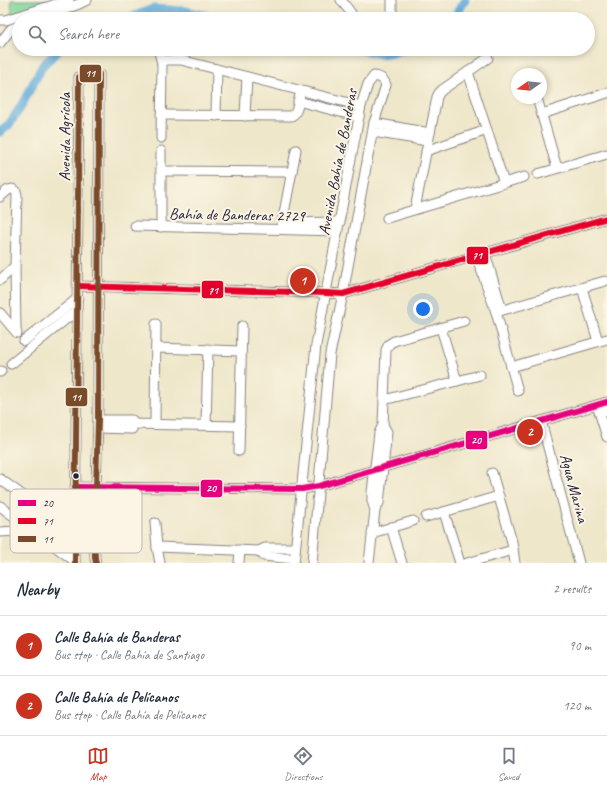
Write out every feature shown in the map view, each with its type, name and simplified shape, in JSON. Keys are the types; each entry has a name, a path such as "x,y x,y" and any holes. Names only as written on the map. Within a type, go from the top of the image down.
{"street":[{"path":"29,12 69,0"},
{"path":"58,12 87,0"},
{"path":"342,0 350,12"},
{"path":"392,0 392,12"},
{"path":"3,20 12,26"},
{"path":"0,43 12,31"},
{"path":"160,56 162,63 161,138"},
{"path":"415,210 437,97 439,93 488,58"},
{"path":"162,63 166,60 182,60 361,106"},
{"path":"216,116 217,70"},
{"path":"468,72 504,183"},
{"name":"Avenida Agrícola","path":"76,487 79,77 89,73 99,74 99,287 96,487"},
{"name":"Avenida Bahía de Banderas","path":"294,561 316,345 361,106 368,84 374,76 384,80 386,85 374,127 343,294 330,354 312,563"},
{"path":"245,116 247,77"},
{"path":"161,115 291,116 296,111 301,91"},
{"path":"542,114 607,93"},
{"path":"298,101 359,117"},
{"path":"539,104 558,168"},
{"path":"374,127 429,137"},
{"path":"426,151 487,130"},
{"path":"296,150 282,226 340,222"},
{"path":"161,152 161,227"},
{"path":"538,174 607,154"},
{"path":"161,171 292,172"},
{"path":"387,218 524,177"},
{"path":"0,197 8,190 12,189 16,191 17,195 15,266 16,331"},
{"path":"78,286 326,292 343,294 607,218"},
{"name":"Bahía de Banderas 2729","path":"135,226 282,226 338,232"},
{"path":"481,254 499,311 511,367 518,390"},
{"path":"0,280 15,266"},
{"path":"499,311 606,281"},
{"path":"511,367 602,340 582,288"},
{"path":"11,364 27,345 78,298"},
{"path":"27,345 77,310"},
{"path":"0,313 27,345"},
{"path":"369,563 375,510 379,502 379,468 387,432 382,425 386,350 389,344 394,341 464,321"},
{"path":"155,424 156,324"},
{"path":"239,452 242,326"},
{"path":"441,328 457,381"},
{"path":"156,348 241,351"},
{"path":"206,425 208,349"},
{"path":"384,400 480,375"},
{"path":"76,487 302,489 319,486 603,403"},
{"path":"603,403 607,412"},
{"path":"603,403 607,437"},
{"name":"Agua Marina","path":"541,421 579,563"},
{"path":"98,424 132,429 128,424 240,426"},
{"path":"492,473 512,542 516,563"},
{"path":"0,479 14,489"},
{"path":"426,517 499,496"},
{"path":"0,506 10,513"},
{"path":"444,512 460,563"},
{"path":"372,533 412,521"},
{"path":"155,523 160,563"},
{"path":"391,527 402,563"},
{"path":"0,532 10,531"},
{"path":"157,547 259,551 265,548 295,548"},
{"path":"239,563 240,550"},
{"path":"467,563 513,550"},
{"path":"259,551 264,556 294,561"},
{"path":"63,553 75,562"},
{"name":"Avenida Agrícola","path":"94,553 96,563"}],"green space":[{"path":"11,0 48,0 19,12 12,12 12,15"}],"waterway":[{"path":"457,12 465,0"},
{"path":"145,12 153,9 190,12"},
{"path":"0,132 8,126 20,108 43,65 53,56"}],"transit line":[{"name":"11","path":"76,489 79,77 89,73 99,74 98,420 96,489"},
{"name":"71","path":"78,286 343,294 607,218"},
{"name":"20","path":"75,487 302,489 319,486 607,402"},
{"name":"11","path":"75,553 75,563"},
{"name":"11","path":"95,553 96,563"}],"place":[{"name":"Calle Bahía de Banderas","path":"303,281"},
{"name":"Calle Bahía de Pelícanos","path":"530,432"}]}
